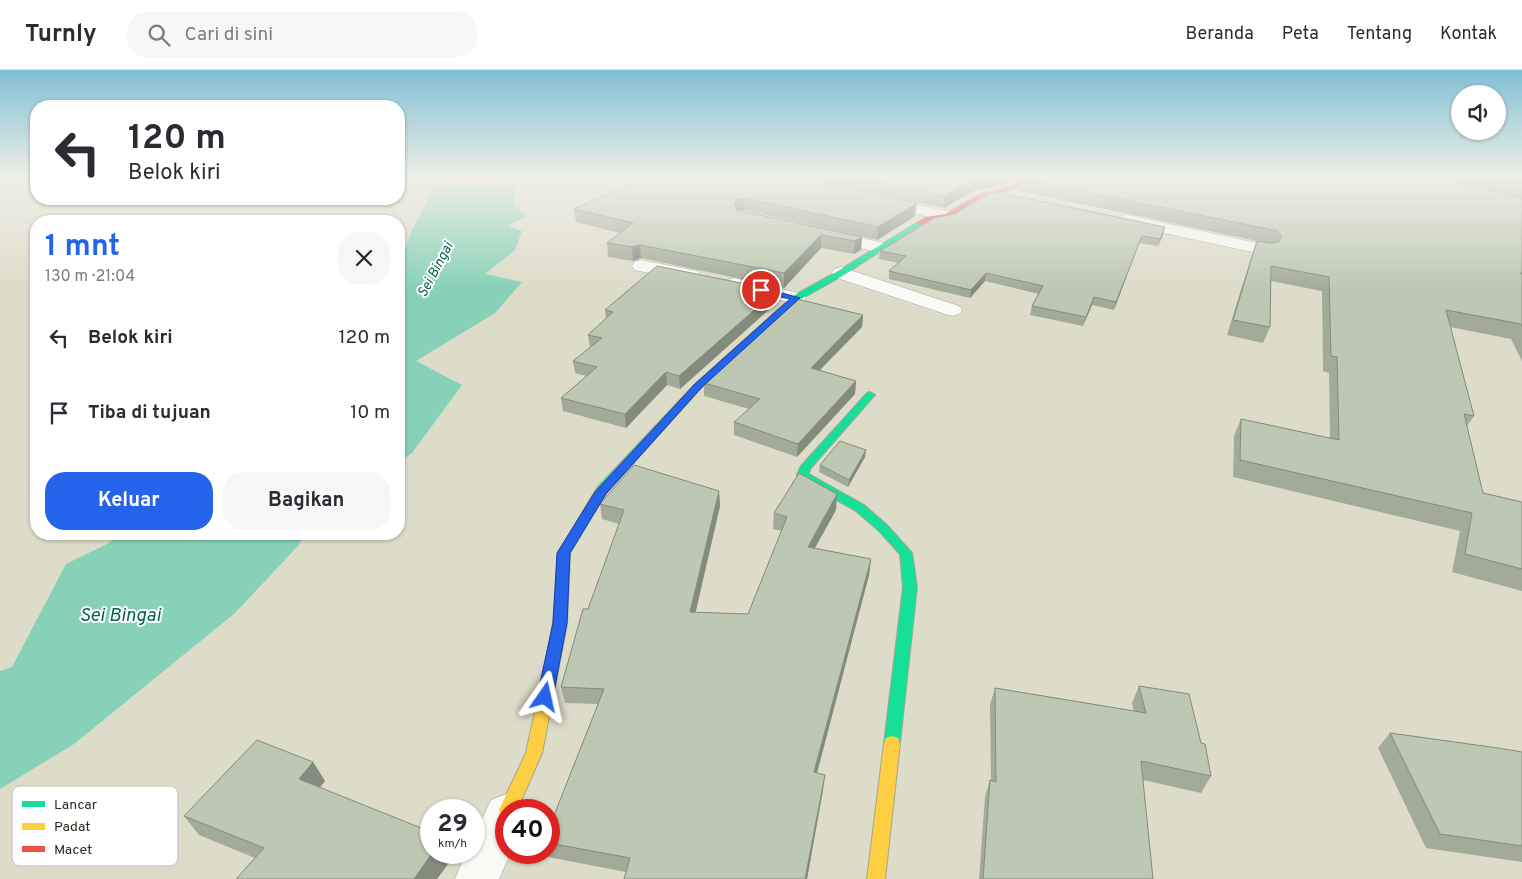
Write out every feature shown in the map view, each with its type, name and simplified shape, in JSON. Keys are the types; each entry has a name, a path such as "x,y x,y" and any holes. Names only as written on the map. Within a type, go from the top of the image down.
{"street":[{"path":"941,215 947,216"},
{"path":"513,799 534,753 560,623 564,553 601,492 698,386 796,298 841,273 928,218 947,216"},
{"path":"1114,217 1266,250"},
{"path":"808,231 882,248"},
{"path":"641,266 712,279 796,298"},
{"path":"841,273 952,310"},
{"path":"870,395 804,468 803,474 808,480 860,508 884,528 906,553 910,587 876,879"},
{"path":"477,879 495,839"}],"water":[{"name":"Sei Bingai","path":"420,215 526,216 508,226 522,231 515,250 485,274 522,282 495,313 416,361 462,385 412,453 405,458 405,249"},
{"name":"Sei Bingai","path":"113,540 302,540 235,613 74,744 0,789 0,671 12,667 66,564"}],"building":[{"path":"598,215 759,215 862,237 855,241 821,235 784,273 640,245 632,247 607,243 633,223"},
{"path":"821,215 898,215 878,227"},
{"path":"951,215 1106,215 1165,227 1160,239 1142,236 1116,302 1094,297 1086,317 1032,306 1043,286 986,273 971,290 889,271 906,256 880,251 934,218"},
{"path":"1198,215 1522,215 1522,273 1520,273 1522,274 1522,327 1521,324 1446,310 1474,416 1464,414 1483,493 1522,502 1522,569 1465,554 1472,513 1240,460 1241,419 1339,440 1337,357 1331,356 1329,277 1271,266 1270,327 1233,320 1257,241 1278,242 1282,237 1278,231"},
{"path":"657,266 770,289 767,292 774,293 679,376 666,372 625,414 561,398 597,367 573,361 602,338 588,335 613,312 605,310"},
{"path":"797,299 863,315 811,368 856,381 798,444 734,422 760,399 704,383"},
{"path":"840,441 866,450 849,480 820,465"},
{"path":"634,465 719,491 690,612 748,614 787,517 774,513 799,473 837,494 808,547 871,559 814,772 825,775 805,879 624,879 630,858 560,845 560,800 604,689 561,687 583,609 588,609 624,510 600,504"},
{"path":"1139,686 1189,694 1201,743 1205,744 1211,776 1141,761 1153,879 983,879 990,780 996,782 995,688 1146,713"},
{"path":"1390,733 1522,752 1522,846 1440,834"},
{"path":"257,740 313,762 299,779 420,828 420,864 425,864 414,879 236,879 264,848 184,816"}],"traffic: fast":[{"path":"553,660 560,623 564,553 601,491 698,386 796,298 841,273 920,223"},
{"path":"870,395 805,468 803,475 808,480 860,508 883,528 906,553 910,587 892,743"}],"traffic: slow":[{"path":"513,799 534,753 553,660"},
{"path":"876,879 892,743"}],"traffic: jam":[{"path":"920,223 928,218 949,215"}],"route":[{"path":"545,697 560,623 564,553 601,492 698,386 796,298 761,290"}]}
